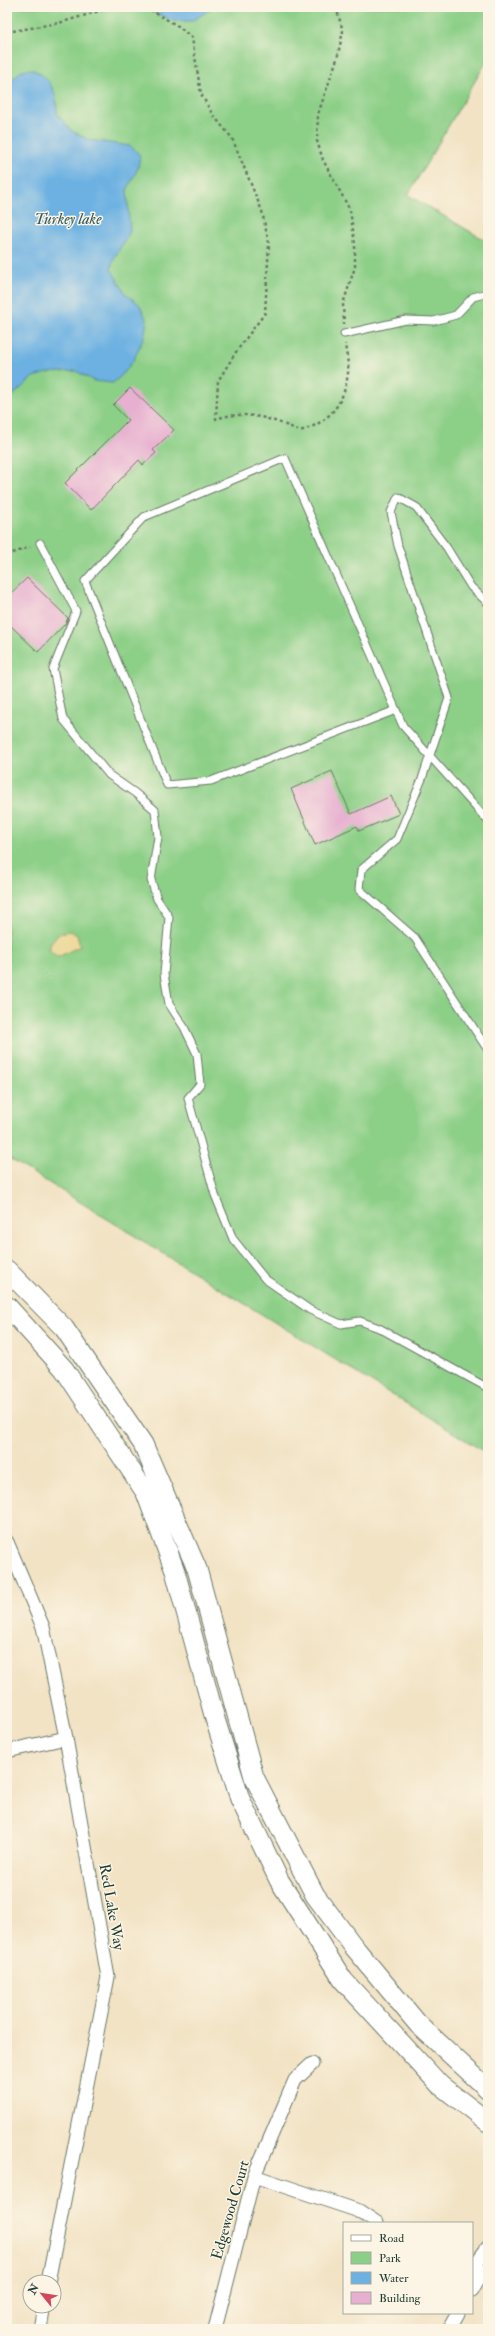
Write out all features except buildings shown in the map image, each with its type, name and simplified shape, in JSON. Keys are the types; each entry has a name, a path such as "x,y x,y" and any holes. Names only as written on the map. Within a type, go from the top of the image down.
{"main road":[{"path":"7,1270 64,1328 143,1444 197,1568 254,1777 315,1895 354,1947 418,2024 488,2089"},
{"path":"7,1306 64,1369 146,1493 175,1571 240,1799 279,1880 344,1980 440,2085 488,2122"}],"street":[{"name":"Red Lake Way","path":"7,1542 42,1627 66,1738 108,1977 50,2274"},
{"path":"7,1751 66,1738"},
{"name":"Edgewood Court","path":"215,2329 254,2176 295,2080 312,2064"},
{"path":"254,2176 359,2211 376,2222"},
{"path":"473,2289 484,2274 477,2262 488,2247"},
{"path":"40,2329 43,2314"},
{"path":"449,2329 457,2314"}],"lane":[{"path":"344,334 406,320 434,321 456,316 473,297 488,293"},
{"path":"396,710 211,781 166,785 85,581 144,517 285,458 396,710 403,726 488,821"},
{"path":"488,603 471,587 447,548 416,507 398,497 391,512 398,546 449,698 430,756 397,839 361,870 359,889 415,938 488,1050"},
{"path":"40,543 76,611 53,669 63,719 109,776 135,793 155,810 158,837 151,880 158,899 169,917 164,974 169,1004 184,1027 197,1054 200,1084 188,1098 215,1195 233,1239 265,1279 310,1310 341,1324 360,1321 379,1328 488,1388"}],"path":[{"path":"7,32 59,24 113,7"},
{"path":"145,7 178,26 192,38 201,94 213,114 232,138 262,211 269,244 265,312 236,352 218,381 216,419 230,415 270,418 300,431 317,426 337,409 348,372 344,334 343,304 355,267 354,237 350,210 323,160 317,141 318,114 336,59 343,31 336,7"},
{"path":"7,555 40,543"}],"green space":[{"path":"7,7 488,7 488,59 408,195 488,242 488,1454 7,1157"}],"sand":[{"path":"70,931 77,935 80,946 58,957 50,951 50,944 60,933"}],"water":[{"path":"143,7 214,7 192,21 174,21"},
{"name":"Turkey lake","path":"32,69 49,82 56,99 57,114 72,131 89,140 130,146 140,155 138,168 127,190 130,232 114,258 111,269 126,294 139,304 147,320 144,337 134,359 124,373 113,383 94,381 76,371 47,373 33,377 7,401 7,84 22,70"}]}
